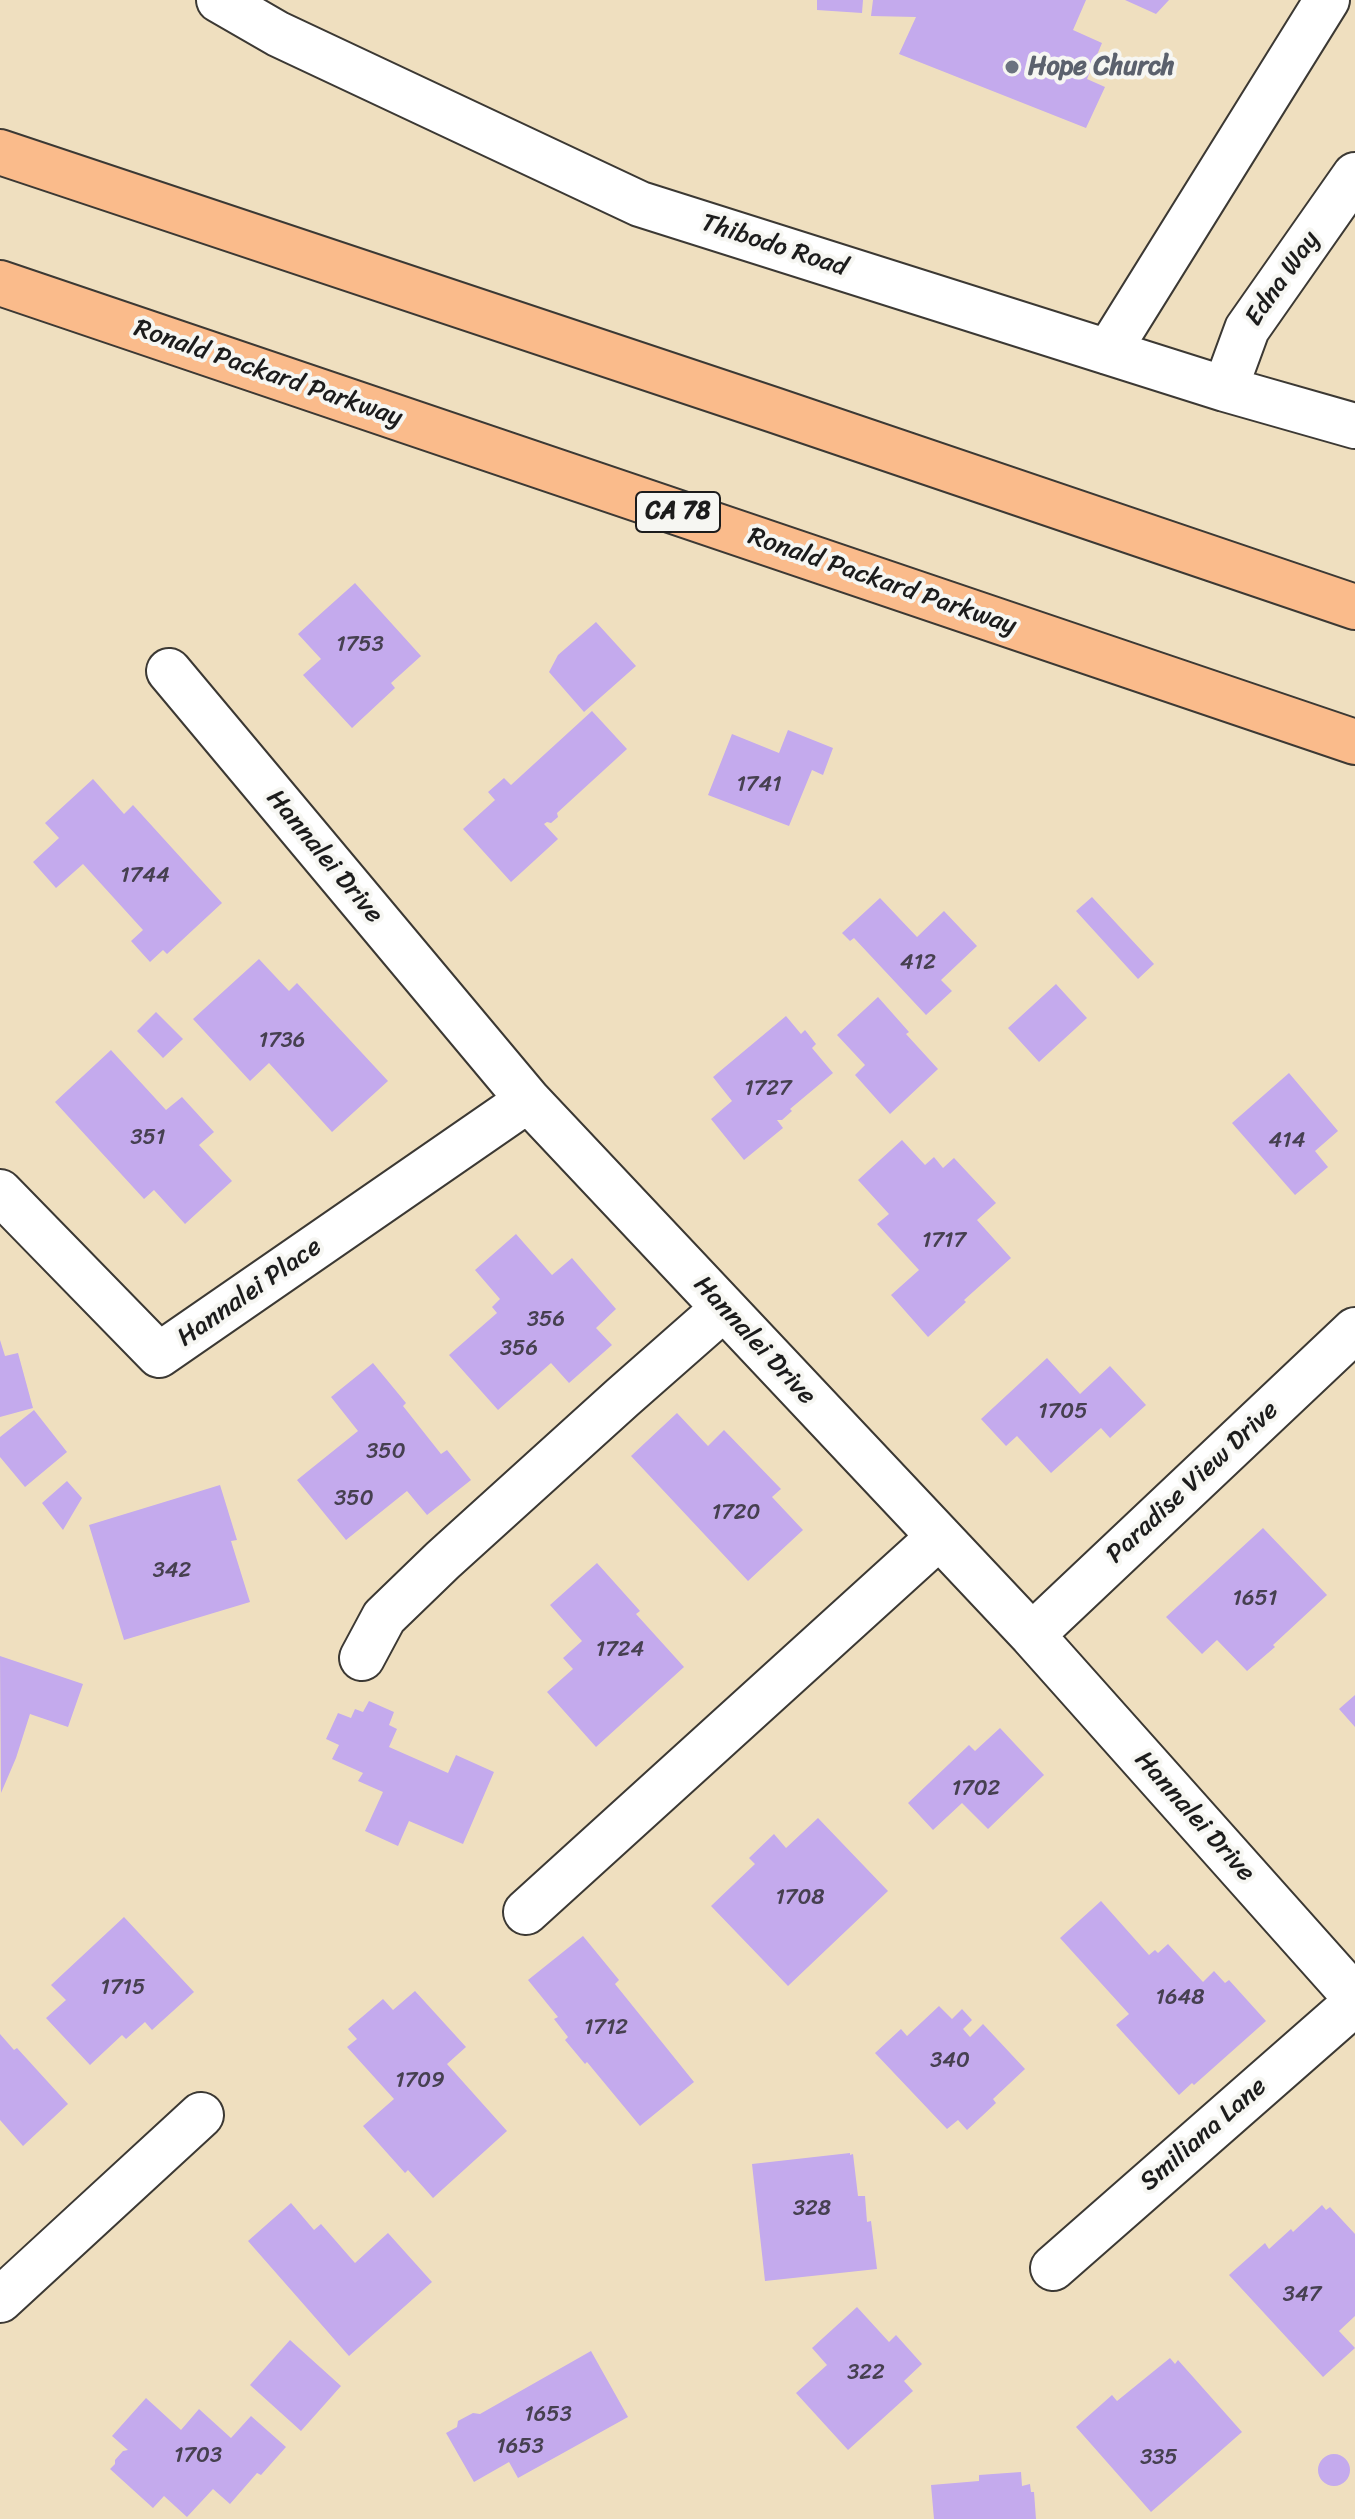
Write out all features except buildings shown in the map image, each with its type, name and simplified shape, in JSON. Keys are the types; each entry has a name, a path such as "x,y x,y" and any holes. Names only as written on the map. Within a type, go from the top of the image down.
{"highway":[{"path":"0,152 1355,607"},
{"name":"Ronald Packard Parkway","path":"0,283 1355,742"}],"street":[{"name":"Thibodo Road","path":"219,0 278,34 640,204 1225,389 1355,426"},
{"path":"1108,352 1327,0"},
{"name":"Edna Way","path":"1225,389 1247,329 1355,175"},
{"name":"Hannalei Drive","path":"169,671 528,1100 1032,1635 1355,2000"},
{"name":"Hannalei Place","path":"0,1192 159,1355 528,1100"},
{"path":"362,1658 384,1617 592,1424 723,1309"},
{"name":"Paradise View Drive","path":"1032,1635 1355,1330"},
{"path":"526,1912 939,1537"},
{"name":"Smiliana Lane","path":"1053,2268 1355,2000"},
{"path":"0,2300 201,2115"}],"place":[{"name":"Hope Church","path":"1012,67"}]}
